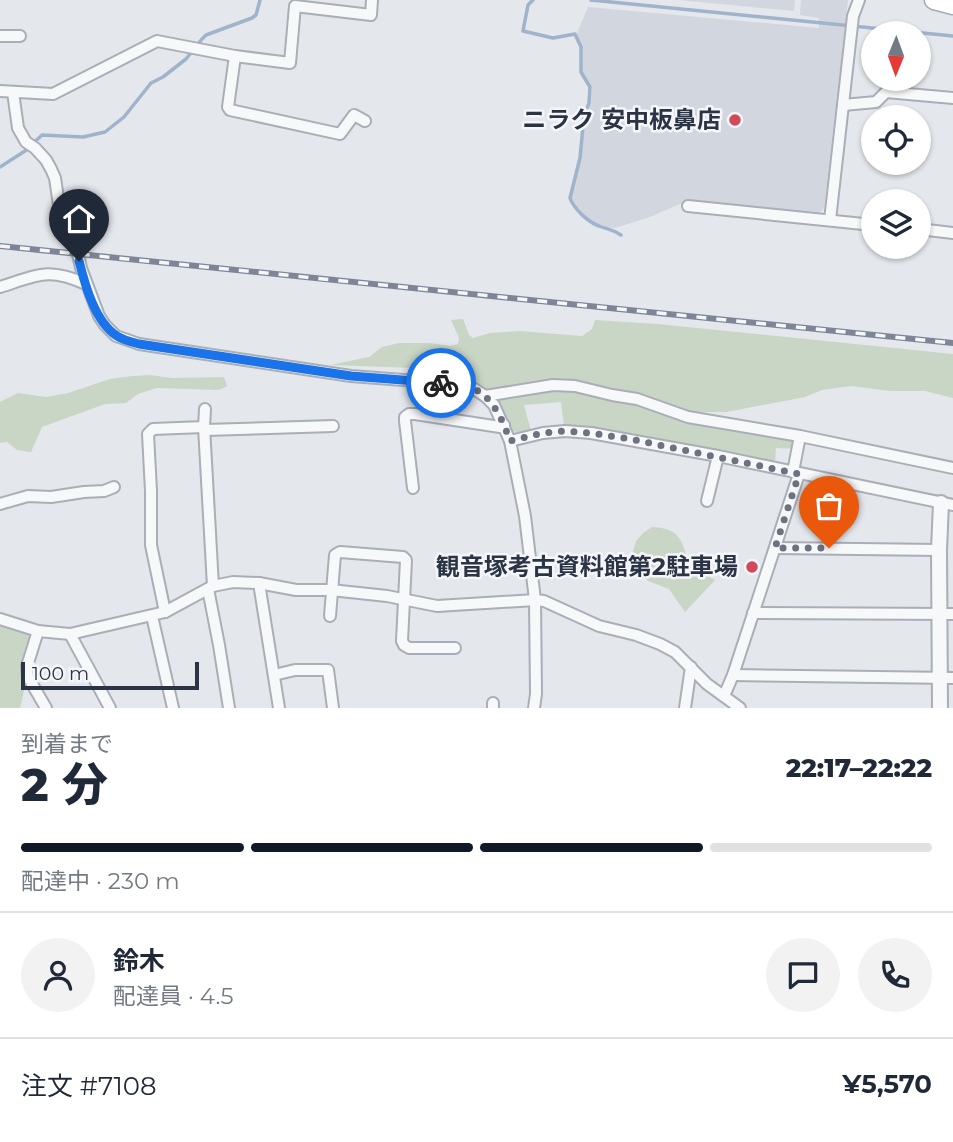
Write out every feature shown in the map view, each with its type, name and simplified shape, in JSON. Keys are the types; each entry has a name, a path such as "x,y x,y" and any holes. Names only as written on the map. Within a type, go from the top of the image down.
{"main road":[{"path":"934,0 953,5"}],"street":[{"path":"0,91 53,94 157,41 234,56 290,63 295,6 371,15 372,0"},
{"path":"830,220 853,16 859,0"},
{"path":"0,36 20,36"},
{"path":"234,56 228,107 230,110 340,134 354,115 365,121"},
{"path":"13,92 18,128 51,169 59,205 78,254 86,285 99,316 116,336 139,344 351,376 455,384 471,387 494,405 510,441 525,516 535,600 534,708"},
{"path":"843,105 876,102 886,92 953,98"},
{"path":"688,206 861,224"},
{"path":"931,230 953,233"},
{"path":"0,287 43,274 63,275 86,285"},
{"path":"485,396 553,385 575,386 612,396 637,399 688,417 800,436 953,468"},
{"path":"205,409 211,588 229,708"},
{"path":"413,488 405,421 409,414 500,428 504,425"},
{"path":"165,612 151,545 148,434 153,429 333,426"},
{"path":"510,441 565,431 630,439 947,504 939,550 946,614 946,678 940,708"},
{"path":"724,696 775,548 796,473 800,436"},
{"path":"707,501 718,456"},
{"path":"0,504 28,496 51,497 104,491 114,487"},
{"path":"775,548 939,550"},
{"path":"330,616 335,555 340,552 403,557 406,560 404,645 409,648 455,648"},
{"path":"0,619 38,631 70,634 152,617 211,588 233,582 259,583 296,590 331,590 387,596 437,606 544,601 599,626 636,635 676,652 707,684 740,708"},
{"path":"259,583 279,708"},
{"path":"753,613 946,614"},
{"path":"152,617 173,708"},
{"path":"38,631 27,666 28,677 46,708"},
{"path":"70,634 110,708"},
{"path":"685,708 691,667"},
{"path":"274,675 295,670 328,670 333,708"},
{"path":"733,675 946,678"}],"shaded area":[{"path":"679,0 795,0 794,11"},
{"path":"801,0 848,0 824,208 819,213 689,200 615,228 595,224 573,204 570,199 581,158 586,116 591,103 592,87 582,72 582,47 576,36 588,7 819,28 819,18 800,15"}],"green space":[{"path":"463,319 469,335 473,338 490,333 520,331 582,336 592,329 595,320 953,354 953,398 925,391 890,391 851,386 726,412 699,412 664,407 577,383 489,393 472,382 433,377 414,368 330,365 369,357 382,347 399,343 450,346 458,344 459,338 451,320"},
{"path":"150,375 172,378 224,377 227,386 219,390 157,388 138,394 126,403 105,404 42,427 31,452 17,450 7,442 0,443 0,402 18,393 46,397 68,393 110,379"},
{"path":"554,388 576,389 792,437 795,449 776,448 775,463 631,434 564,426 561,402 524,405 531,431 512,431 498,403 498,397"},
{"path":"652,527 674,533 682,542 688,564 715,580 685,612 669,589 648,581 635,563 632,555 636,541"},
{"path":"0,619 38,631 20,708 0,708"}],"waterway":[{"path":"0,167 25,151 42,135 83,137 105,132 124,117 151,83 186,59 206,35 256,15 260,0"},
{"path":"533,0 528,5 523,31 553,38 575,34 581,47 581,72 590,87 580,158 570,198 578,211 590,221 621,235"},
{"path":"591,0 953,36"}],"railway":[{"path":"0,246 953,343"}],"way so far":[{"path":"441,383 471,387 485,396 494,405 510,441 543,433 591,433 799,474 775,548 829,548"}],"place":[{"name":"ニラク 安中板鼻店","path":"735,120"},
{"name":"観音塚考古資料館第2駐車場","path":"752,567"}],"route":[{"path":"79,261 99,316 116,336 126,341 351,376 441,383"}]}
